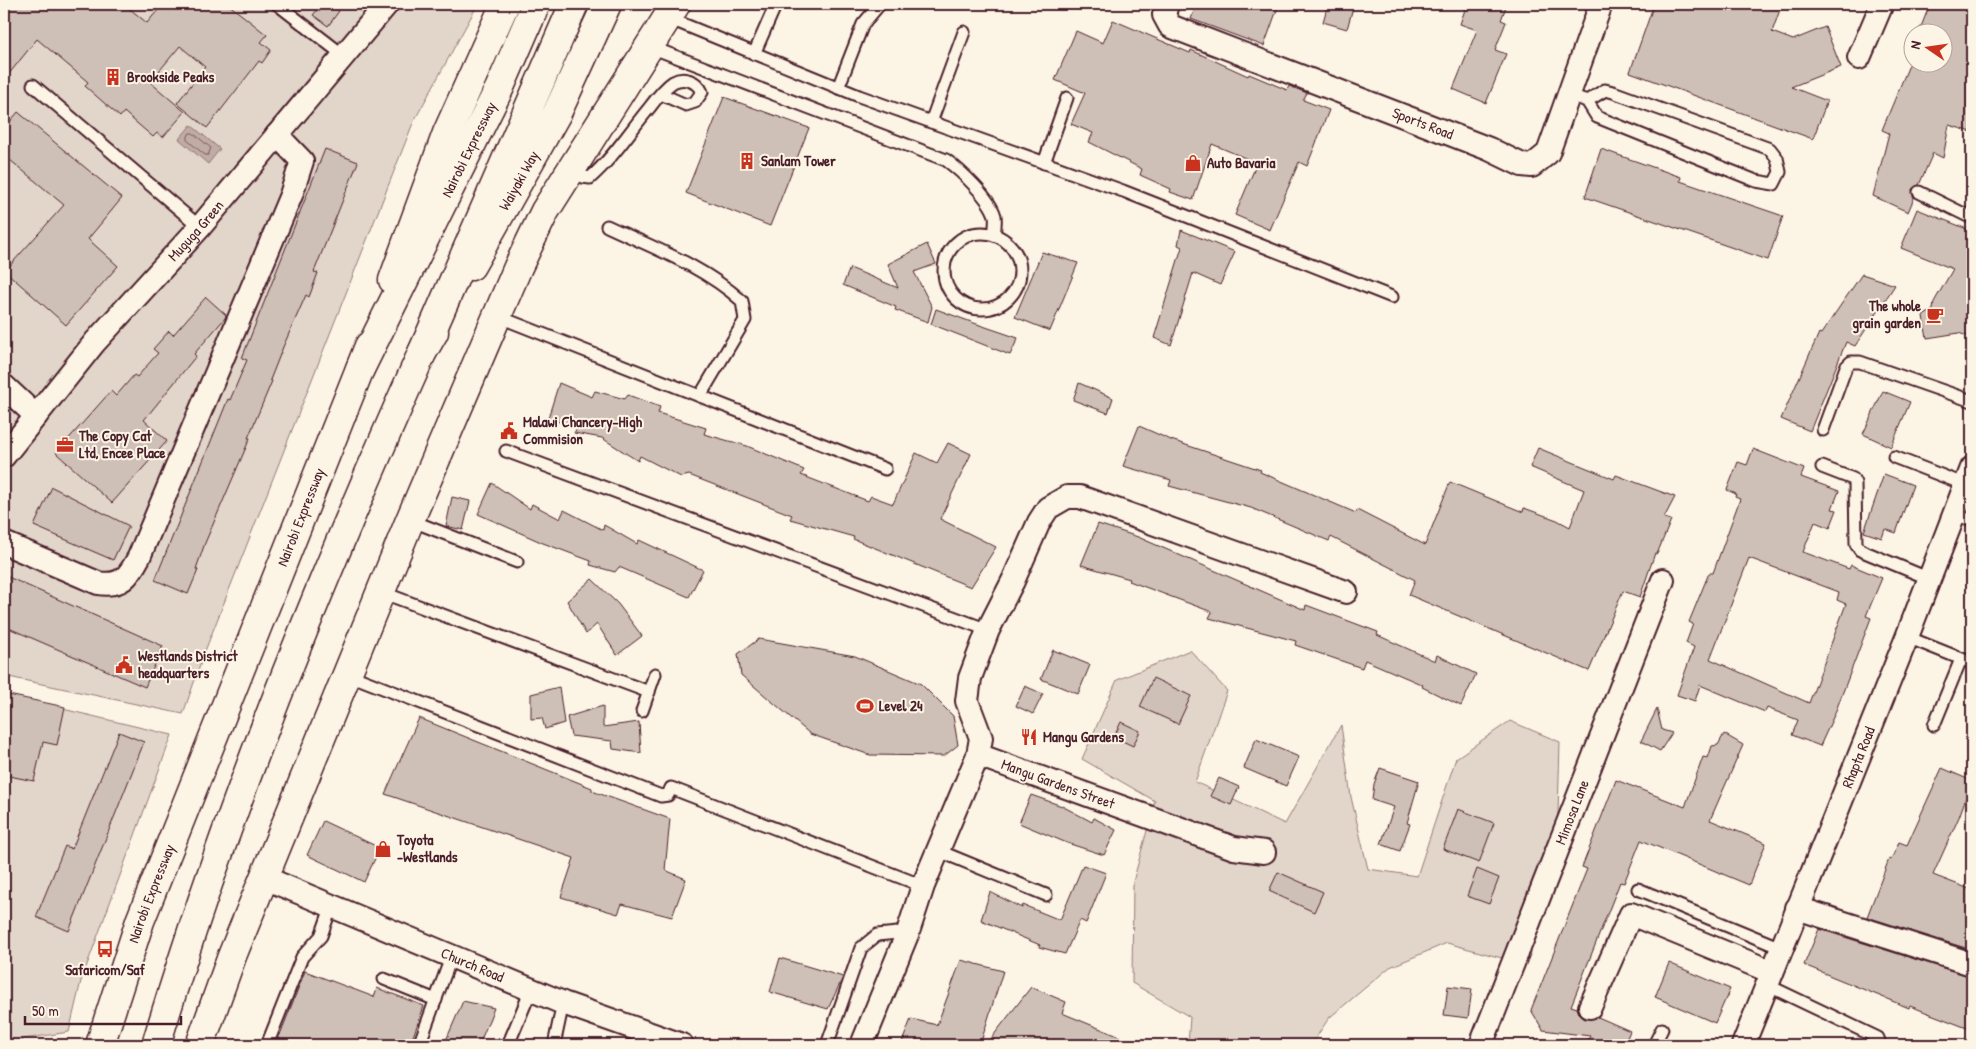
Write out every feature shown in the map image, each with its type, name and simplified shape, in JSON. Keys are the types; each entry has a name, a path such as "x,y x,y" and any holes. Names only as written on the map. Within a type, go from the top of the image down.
{"highway":[{"path":"360,369 447,133 505,4"},
{"name":"Nairobi Expressway","path":"100,1045 140,921 360,369 500,87 536,4"},
{"path":"156,1045 175,980 266,722 353,508 574,4"},
{"name":"Waiyaki Way","path":"422,353 557,113 607,4"},
{"path":"200,1045 232,956 266,878 347,674 495,316 545,211 671,11"}],"street":[{"name":"Muguga Green","path":"4,456 95,342 200,227 387,4"},
{"name":"Sports Road","path":"1167,4 1164,15 1170,26 1489,149 1522,165 1532,166 1548,153 1579,98 1602,4"},
{"path":"1859,58 1882,4"},
{"path":"4,543 98,582 111,585 121,581 131,572 140,557 291,195 302,161 277,135"},
{"path":"4,386 36,416"},
{"name":"Rhapta Road","path":"1748,1044 1769,978 1930,579 1963,517 1969,477"},
{"path":"862,1045 908,932 923,886 978,755 981,738 967,701 970,678 988,630 1013,580 1038,522 1048,508 1067,497 1080,497 1346,592"},
{"name":"Mimosa Lane","path":"1481,1045 1663,580"},
{"name":"Mangu Gardens Street","path":"978,755 1234,848 1264,852"},
{"name":"Church Road","path":"266,878 452,955 563,1004 682,1045"},
{"path":"1797,908 1972,964"},
{"path":"1590,1007 1630,914 1769,978"}],"lane":[{"path":"276,4 344,55"},
{"path":"754,54 776,4"},
{"path":"838,88 863,24 880,4"},
{"path":"671,11 754,54 838,88 1123,192 1392,297"},
{"path":"931,122 964,32"},
{"path":"648,46 946,160 960,170 992,208 996,223 994,235"},
{"path":"33,85 200,227"},
{"path":"1605,90 1613,92 1770,149 1776,158 1780,172 1774,184 1756,181 1597,117 1579,98 1605,90"},
{"path":"570,170 583,177 590,178 661,94"},
{"path":"1044,163 1067,98"},
{"path":"1919,192 1972,218"},
{"path":"607,226 690,265 725,286 742,301 745,320 700,396"},
{"path":"976,234 994,235 1007,242 1014,250 1020,270 1019,281 1008,299 999,306 988,309 967,306 958,300 946,282 946,261 953,247 966,237 976,234"},
{"path":"495,316 885,469"},
{"path":"1823,430 1846,367 1851,362 1860,362 1972,401"},
{"path":"506,451 988,630"},
{"path":"1894,457 1969,477"},
{"path":"1822,467 1853,479 1855,483 1856,544 1860,550 1930,579"},
{"path":"410,520 517,562"},
{"path":"381,592 649,692"},
{"path":"1907,638 1972,663"},
{"path":"1934,725 1960,659"},
{"path":"347,674 661,796 668,795 671,788 923,886"},
{"path":"642,711 655,674"},
{"path":"938,851 1046,895"},
{"path":"1638,889 1781,948"},
{"path":"267,1045 302,957 321,936 332,905"},
{"path":"827,1045 861,948 877,935 908,932"},
{"path":"419,1045 452,955"},
{"path":"1769,978 1878,1038 1880,1045"},
{"path":"384,979 436,1000"},
{"path":"508,1045 531,990"},
{"path":"554,1045 563,1004"},
{"path":"1654,1045 1662,1029"}],"shaded area":[{"path":"4,4 478,4 413,123 205,651 183,714 4,676"},
{"path":"1190,650 1227,691 1195,782 1285,824 1341,725 1351,797 1368,869 1417,876 1456,758 1510,721 1560,742 1558,814 1520,963 1447,943 1390,967 1329,1018 1311,1045 1188,1045 1190,1017 1132,983 1133,882 1155,801 1082,759 1117,680"},
{"path":"4,695 172,735 81,981 69,1032 23,1039 20,1045 4,1045"}],"water":[{"path":"191,125 220,149 208,164 179,139"}],"building":[{"path":"10,4 124,4 147,23 163,4 228,4 267,35 261,42 271,50 262,63 259,61 207,128 177,103 205,67 180,46 150,82 185,112 163,137 157,133 153,137 124,112 120,117 85,86 88,82 37,39 4,80 4,11"},
{"path":"322,4 330,4 339,11 328,26 313,15"},
{"path":"1197,4 1279,4 1264,46 1191,19"},
{"path":"1328,4 1354,4 1347,29 1323,22"},
{"path":"1467,4 1507,4 1501,20 1506,22 1495,50 1506,54 1486,103 1453,89 1477,30 1460,24"},
{"path":"1654,4 1782,4 1772,32 1793,40 1825,27 1841,67 1791,87 1827,101 1813,139 1630,72"},
{"path":"1930,4 1972,4 1972,132 1949,125 1943,158 1933,153 1919,185 1912,189 1914,198 1908,212 1873,196 1889,133 1882,130 1906,72 1954,72 1954,22 1923,22"},
{"path":"1113,20 1190,53 1191,50 1248,76 1249,74 1287,90 1289,86 1307,93 1303,100 1329,110 1307,166 1299,162 1270,230 1235,215 1257,163 1212,144 1193,200 1170,192 1171,189 1140,175 1142,169 1089,142 1093,133 1071,124 1085,93 1055,80 1076,31 1103,43"},
{"name":"Sanlam Tower","path":"724,97 809,128 770,226 686,193"},
{"path":"18,112 122,198 88,239 118,266 66,325 5,271 64,205 4,155 4,129"},
{"path":"325,149 358,162 314,272 318,273 309,297 306,295 283,347 270,380 272,381 248,438 250,438 205,543 196,569 198,570 188,594 155,580 228,399 230,400 247,360 242,358"},
{"path":"1601,149 1681,177 1680,181 1783,216 1768,260 1585,197"},
{"path":"1917,209 1972,231 1972,338 1959,333 1927,338 1923,316 1933,310 1934,302 1953,269 1901,248"},
{"path":"1181,230 1235,252 1220,285 1193,273 1171,345 1154,338 1182,247 1178,245"},
{"path":"927,244 936,264 914,272 932,307 928,322 895,310 896,307 843,285 850,268 898,288 888,264"},
{"path":"1042,252 1078,263 1050,331 1015,317"},
{"path":"1862,274 1895,285 1855,346 1846,342 1810,431 1781,419 1819,333 1821,334"},
{"path":"206,297 226,315 225,318 194,354 196,356 144,420 167,441 112,503 56,453 111,391 116,396 134,375 137,377 158,353 153,349 169,331 173,335"},
{"path":"936,309 1018,338 1010,355 931,324"},
{"path":"559,383 592,397 595,391 625,399 628,395 660,407 658,413 706,428 704,434 747,446 804,470 801,475 868,501 871,496 893,504 916,453 937,463 948,443 971,454 940,519 996,547 971,587 853,539 854,537 790,519 792,515 689,475 681,477 640,456 638,461 602,438 574,433 577,428 548,418"},
{"path":"1079,383 1113,398 1108,413 1073,400"},
{"path":"1883,391 1910,402 1891,447 1863,434"},
{"path":"1139,426 1171,440 1261,470 1260,472 1356,513 1357,510 1425,545 1450,482 1523,512 1524,508 1557,520 1570,527 1584,490 1530,467 1538,448 1614,479 1616,475 1675,497 1664,518 1671,520 1657,554 1655,553 1640,597 1623,591 1589,671 1409,595 1415,580 1331,537 1329,541 1251,508 1169,486 1171,480 1123,466"},
{"path":"1753,449 1804,469 1801,477 1839,491 1832,509 1837,510 1830,528 1815,522 1803,552 1849,569 1851,565 1882,578 1866,616 1871,618 1835,713 1820,746 1792,735 1798,720 1767,708 1765,712 1700,685 1695,701 1677,695 1694,647 1686,643 1693,624 1689,622 1709,573 1713,573 1740,499 1735,497 1736,494 1727,490 1738,462 1747,465","holes":["1749,558 1839,592 1837,600 1846,604 1809,703 1710,659"]},
{"path":"1884,474 1913,485 1896,533 1885,529 1882,538 1864,532"},
{"path":"492,483 530,509 532,504 560,519 564,510 603,530 604,525 637,544 639,540 703,570 689,597 619,567 615,572 590,565 591,561 543,543 478,514"},
{"path":"52,487 129,526 113,560 34,526"},
{"path":"452,497 470,501 463,530 446,526"},
{"path":"1098,524 1138,537 1305,610 1306,605 1378,632 1377,635 1435,661 1437,655 1476,674 1461,706 1422,687 1423,685 1365,660 1362,668 1295,645 1296,641 1209,618 1212,612 1129,581 1130,579 1081,565"},
{"path":"8,577 163,646 145,687 4,626 4,588"},
{"path":"592,579 618,604 642,636 617,655 597,624 586,634 567,601"},
{"path":"759,639 855,656 921,684 953,716 958,745 944,756 870,755 810,734 741,675 738,654"},
{"path":"1053,650 1090,665 1078,694 1041,679"},
{"path":"1153,678 1191,696 1178,724 1140,707"},
{"path":"1025,686 1043,694 1033,714 1016,706"},
{"path":"559,687 564,723 545,729 542,718 531,719 531,694"},
{"path":"4,694 65,707 57,745 43,742 34,781 4,775"},
{"path":"603,706 603,727 639,722 641,753 613,749 612,741 571,736 567,717"},
{"path":"1657,709 1662,730 1672,733 1660,751 1641,741"},
{"path":"419,718 592,788 592,791 670,819 665,870 686,879 672,917 622,904 618,914 561,897 574,858 385,794"},
{"path":"1121,722 1140,731 1133,746 1114,737"},
{"path":"119,732 144,742 69,931 36,917 65,846 72,849"},
{"path":"1724,734 1743,745 1710,820 1766,843 1749,885 1641,840 1624,883 1620,882 1571,1006 1577,1008 1580,1015 1585,1019 1598,1017 1630,1031 1624,1045 1586,1045 1590,1036 1543,1030 1531,1010 1587,869 1582,867 1616,780 1685,807 1703,757 1708,758 1712,746 1718,745"},
{"path":"1256,739 1299,757 1286,786 1244,768"},
{"path":"1380,768 1419,781 1407,823 1410,824 1400,851 1381,844 1394,807 1372,800 1374,784"},
{"path":"1942,768 1972,781 1959,817 1933,875 1972,890 1972,950 1867,917 1889,859 1891,860 1899,842 1907,845"},
{"path":"1219,778 1239,787 1231,805 1210,796"},
{"path":"1031,795 1062,806 1092,822 1094,818 1116,830 1104,855 1067,843 1019,823"},
{"path":"1458,809 1494,823 1479,863 1443,849"},
{"path":"323,821 380,848 364,882 307,855"},
{"path":"1083,865 1106,873 1086,923 1080,920 1065,954 1039,947 1040,945 981,920 990,892 1022,908 1023,905 1060,920"},
{"path":"1477,869 1499,878 1489,904 1467,896"},
{"path":"1278,872 1323,892 1314,912 1269,891"},
{"path":"1819,929 1972,977 1972,1030 1910,1006 1909,1008 1804,965"},
{"path":"780,958 843,977 828,1009 770,992"},
{"path":"961,960 1003,971 980,1045 901,1045 911,1019 937,1025"},
{"path":"1669,963 1730,989 1715,1023 1655,997"},
{"path":"305,971 374,997 377,988 424,1006 410,1045 276,1045"},
{"path":"1448,986 1472,989 1468,1018 1444,1015"},
{"path":"1031,987 1066,1002 1062,1013 1140,1045 986,1045"},
{"path":"463,1001 494,1008 479,1045 444,1045"}],"place":[{"name":"Brookside Peaks","path":"113,77"},
{"name":"Sanlam Tower","path":"747,161"},
{"name":"Auto Bavaria","path":"1193,163"},
{"name":"The whole grain garden","path":"1935,315"},
{"name":"Malawi Chancery-High Commision","path":"509,431"},
{"name":"The Copy Cat Ltd, Encee Place","path":"65,445"},
{"name":"Westlands District headquarters","path":"124,665"},
{"name":"Level 24","path":"865,706"},
{"name":"Mangu Gardens","path":"1029,737"},
{"name":"Toyota -Westlands","path":"383,849"},
{"name":"Safaricom/Saf","path":"105,949"}]}
